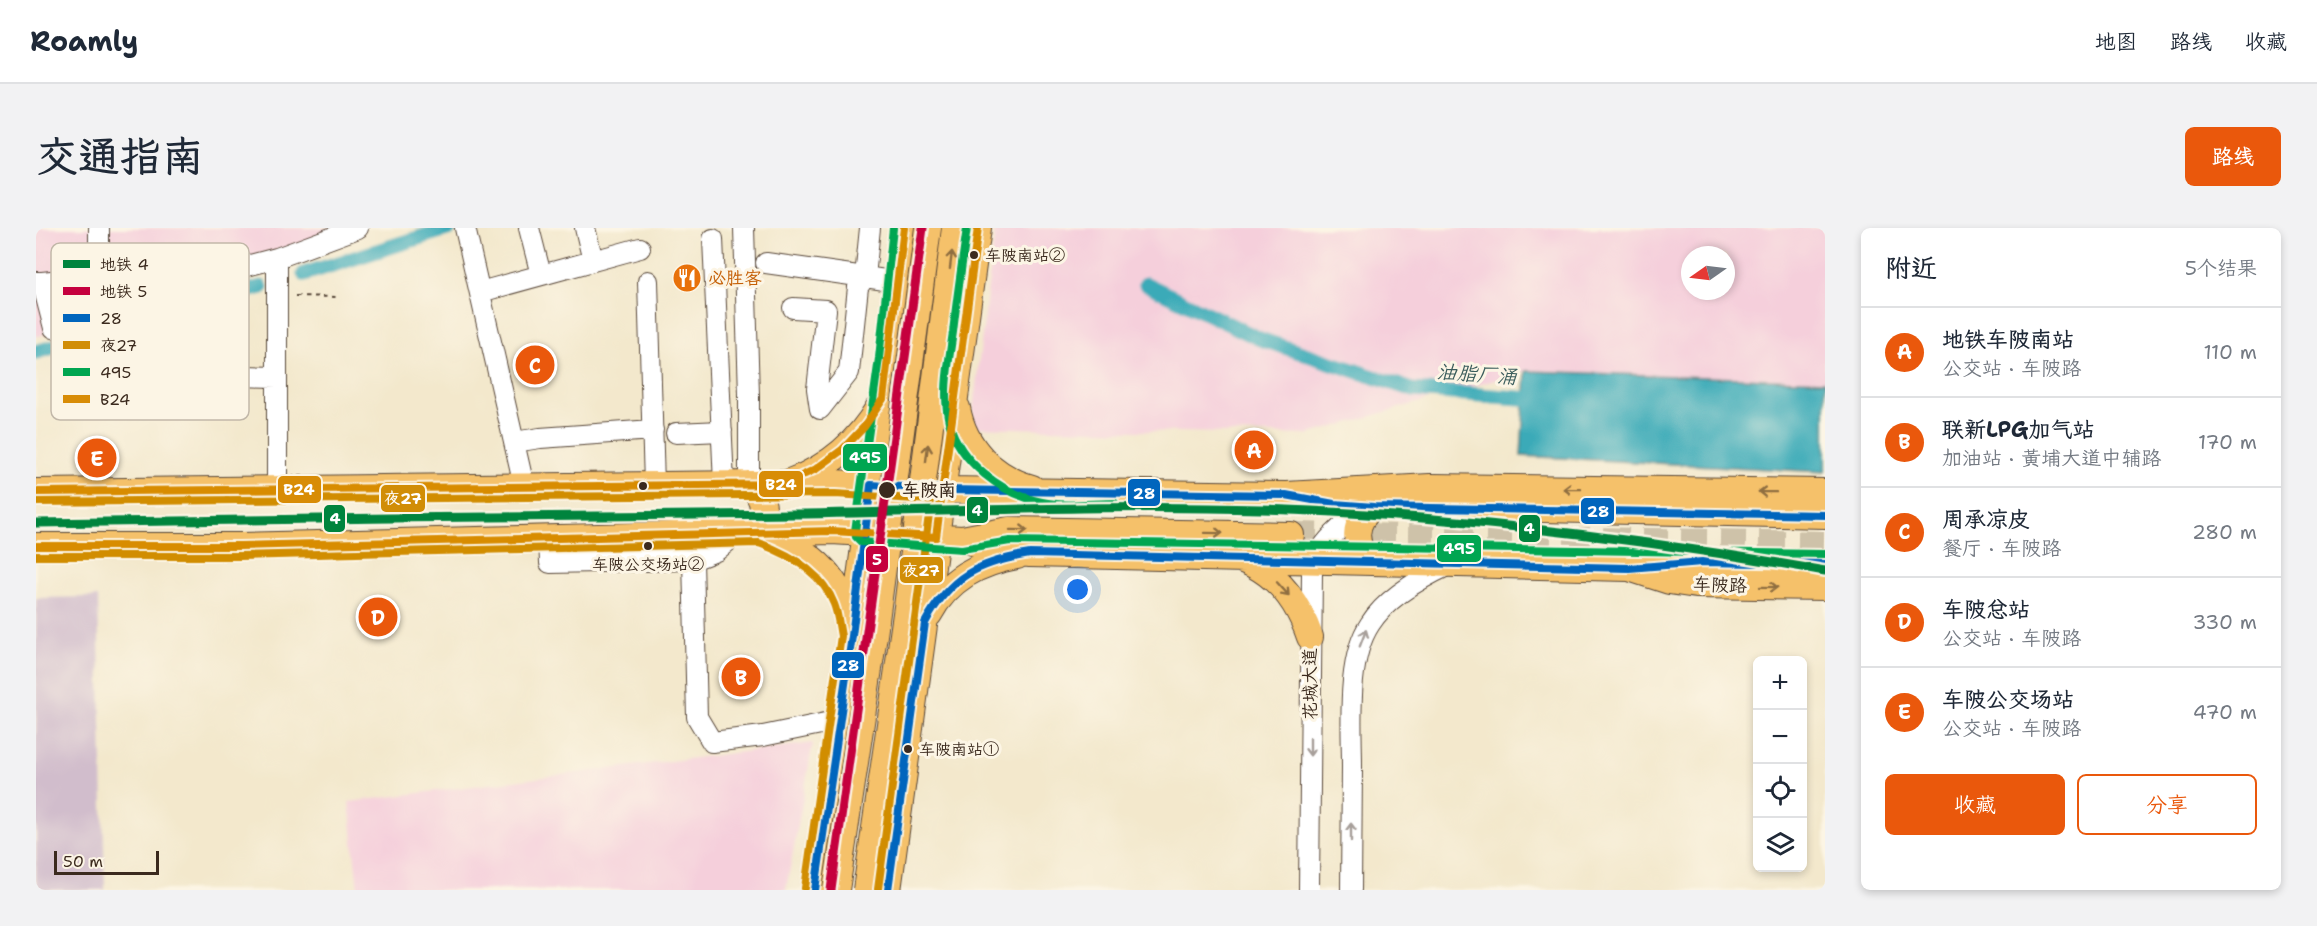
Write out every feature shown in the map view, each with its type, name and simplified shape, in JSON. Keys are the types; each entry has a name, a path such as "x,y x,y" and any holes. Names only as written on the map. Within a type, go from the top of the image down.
{"main road":[{"path":"815,890 884,399 904,228"},
{"path":"836,890 928,228"},
{"path":"866,890 920,512 955,228"},
{"path":"888,890 978,228"},
{"path":"898,280 913,293 929,300 951,300 968,290"},
{"path":"889,359 905,375 922,379 957,373"},
{"path":"957,373 959,421 967,440 979,456 1010,479 1047,492"},
{"path":"784,484 817,469 843,451 870,422 884,399"},
{"path":"736,484 759,494 764,508 760,522 750,533 798,549 824,569 843,596 852,636"},
{"path":"36,492 736,484 871,485 943,490 1286,495 1430,487 1825,492"},
{"path":"1286,495 1334,504 1374,507 1825,514"},
{"path":"1372,561 1360,550 1356,535 1361,519 1374,507"},
{"path":"962,539 1009,530 1291,535"},
{"name":"车陂路","path":"36,546 240,546 865,532 962,539 1000,551 1030,554 1629,568 1669,581 1696,585 1825,587"},
{"path":"925,623 944,591 966,573 993,561 1030,554"},
{"path":"1237,558 1257,567 1284,589 1300,612 1310,637"},
{"path":"1629,568 1688,562 1825,564"},
{"path":"847,669 866,656 885,654 905,662 917,678"},
{"path":"830,789 847,778 869,776 878,778 888,785 901,801"}],"street":[{"path":"465,228 524,486"},
{"path":"529,228 541,275"},
{"path":"585,228 593,261"},
{"path":"736,484 749,395 744,228"},
{"path":"826,310 817,389 820,409 849,372 858,287 865,277 870,228"},
{"path":"249,266 277,258 348,230"},
{"path":"713,239 722,431 736,484"},
{"path":"480,292 640,248"},
{"path":"277,258 277,489"},
{"path":"766,263 898,280"},
{"path":"648,281 654,485"},
{"path":"39,282 51,319"},
{"path":"793,308 855,311"},
{"path":"249,376 276,377"},
{"path":"514,442 653,430"},
{"path":"676,433 722,431"},
{"path":"1315,560 1324,546 1341,529 1360,514 1374,507"},
{"path":"549,538 550,563 693,560 750,533"},
{"path":"693,560 697,717 711,742 763,736 840,720"},
{"name":"花城大道","path":"1309,890 1311,579 1315,560"},
{"path":"1351,890 1352,695 1361,643 1375,616 1396,597 1422,579 1452,563"}],"path":[{"path":"277,296 338,297"}],"shaded area":[{"path":"36,228 365,228 295,257 249,271 249,243 51,243 51,332 36,337"},
{"path":"995,228 1825,228 1825,381 1526,371 1307,435 971,427"},
{"path":"98,597 105,890 36,890 36,598"},
{"path":"813,743 786,890 358,890 349,802"}],"water":[{"path":"1526,371 1825,381 1825,472 1521,456"}],"waterway":[{"path":"304,274 450,228"},
{"name":"油脂厂涌","path":"1146,284 1260,339 1413,390 1545,400"},
{"path":"249,290 261,287"},
{"path":"36,352 51,348"}],"tunnel":[{"path":"1291,535 1825,544"}],"metro line":[{"name":"5","path":"831,890 923,228"},
{"name":"4","path":"36,523 793,514 1086,508 1261,509 1403,517 1544,530 1685,548 1825,571"}],"transit line":[{"name":"495","path":"893,228 879,358 855,531 856,537 861,542 962,549 1010,541 1825,554"},
{"name":"B24","path":"36,492 784,484 816,469 842,450 864,427 883,399 904,228"},
{"name":"495","path":"967,228 946,388 949,422 955,437 973,463 998,484 1012,492 1042,502 1069,505 1115,503"},
{"name":"B24","path":"36,546 240,546 832,531 936,537 978,228"},
{"name":"28","path":"815,890 852,636 871,485 949,490 1286,495 1334,504 1374,507 1825,515"},
{"name":"夜27","path":"36,502 835,494 931,500 878,889"},
{"name":"夜27","path":"36,556 240,556 759,543 770,547 803,566 829,593 834,604 841,636 805,888"},
{"name":"28","path":"888,890 925,623 945,594 956,583 981,567 1030,554 1629,568 1702,562 1825,564"}],"place":[{"name":"车陂南站②","path":"974,255"},
{"name":"必胜客","path":"687,278"},
{"name":"周承凉皮","path":"535,365"},
{"name":"地铁车陂南站","path":"1254,450"},
{"name":"车陂公交场站","path":"97,458"},
{"name":"车陂南","path":"887,490"},
{"name":"车陂公交场站②","path":"648,546"},
{"name":"车陂总站","path":"378,617"},
{"name":"联新LPG加气站","path":"741,677"},
{"name":"车陂南站①","path":"908,749"}]}
